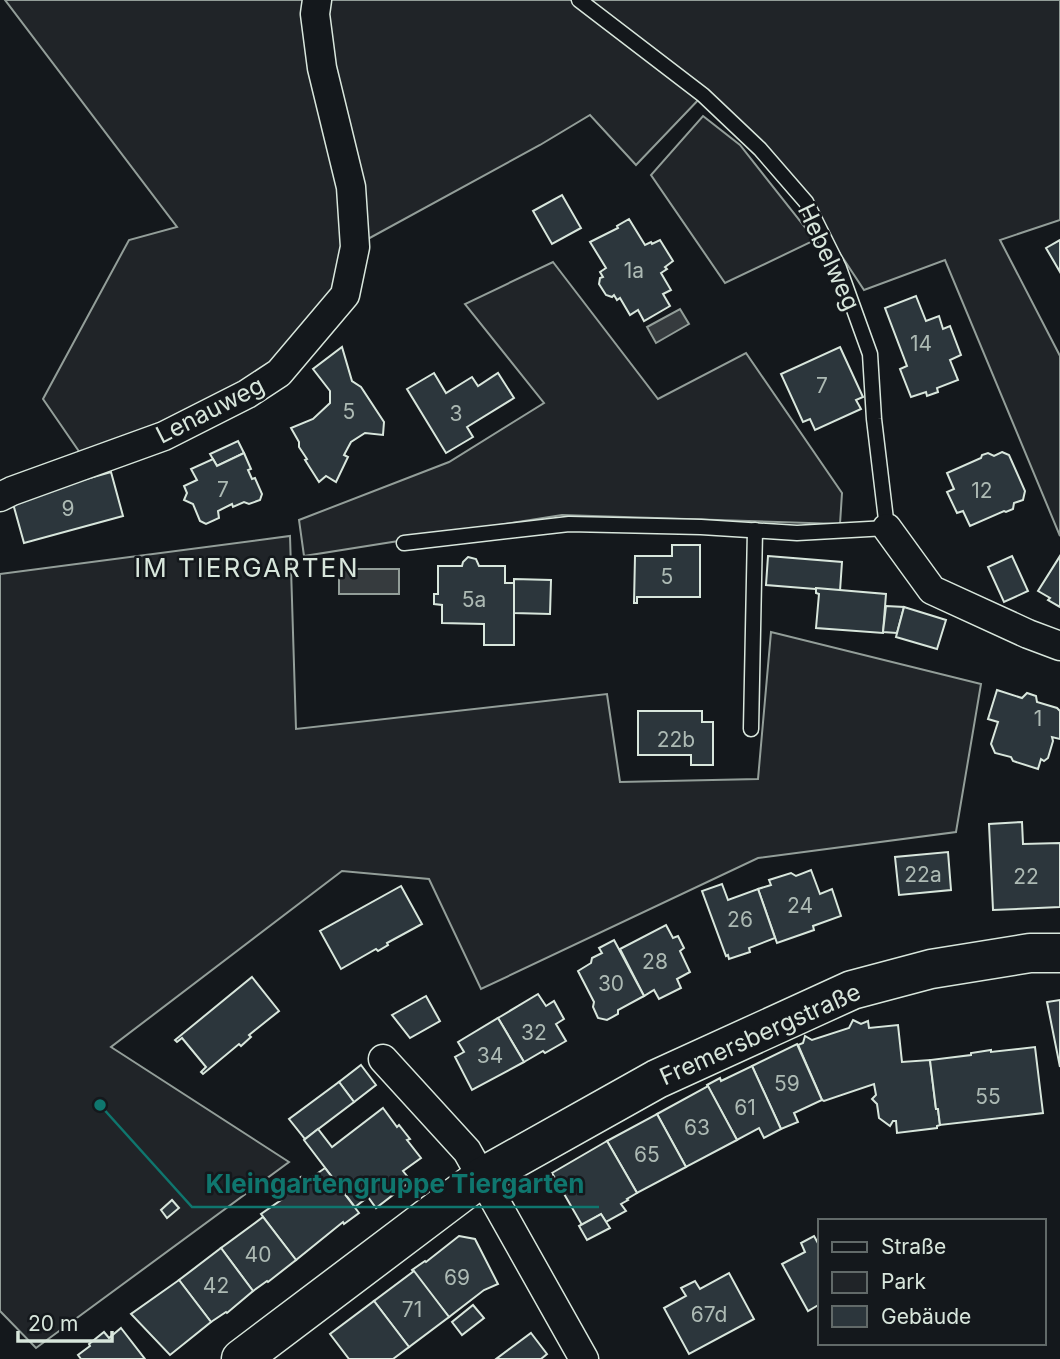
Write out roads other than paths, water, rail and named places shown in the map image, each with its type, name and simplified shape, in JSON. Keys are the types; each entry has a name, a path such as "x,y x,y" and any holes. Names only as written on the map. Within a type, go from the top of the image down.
{"main road":[{"name":"Fremersbergstraße","path":"241,1359 482,1177 657,1079 852,990 932,969 1030,953 1060,953"}],"street":[{"name":"Lenauweg","path":"0,497 164,436 247,394 279,373 345,295 355,247 351,187 322,68 315,14 317,0"},
{"name":"Hebelweg","path":"887,528 932,590 1060,646"},
{"path":"383,1059 467,1151 584,1359"}],"lane":[{"name":"Hebelweg","path":"579,0 703,95 760,149 806,202 839,268 870,354 874,419 887,528"},
{"path":"404,543 569,524 701,527 797,533 887,528"},
{"path":"751,729 755,530"}],"place":[{"name":"Kleingartengruppe Tiergarten","path":"100,1105"}],"district":[{"name":"IM TIERGARTEN","path":"247,567"}]}
